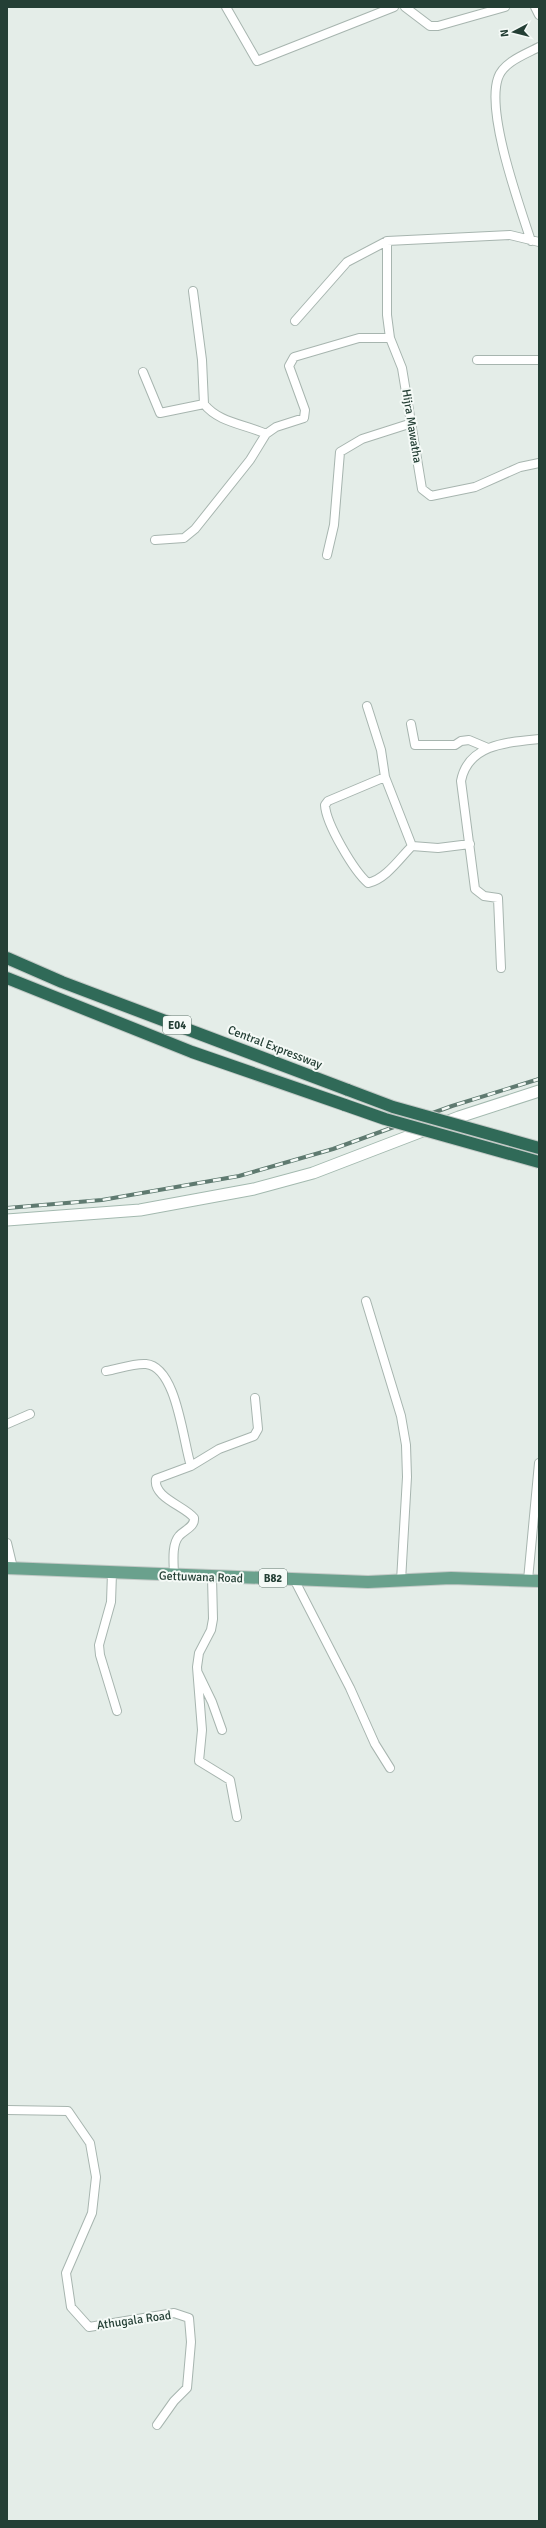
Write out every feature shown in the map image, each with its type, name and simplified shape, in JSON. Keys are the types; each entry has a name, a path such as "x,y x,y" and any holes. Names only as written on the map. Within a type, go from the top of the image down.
{"highway":[{"name":"Central Expressway","path":"7,958 62,982 393,1106 539,1148"},
{"name":"E04","path":"7,978 192,1052 378,1117 539,1162"}],"main road":[{"name":"Gettuwana Road","path":"10,1568 174,1576 294,1578 368,1582 451,1578 534,1581"}],"street":[{"path":"226,7 257,61 394,7"},
{"path":"405,7 430,26 438,26 505,7"},
{"path":"535,7 539,15"},
{"path":"535,241 514,190 495,108 498,77 509,64 539,47"},
{"path":"294,322 347,262 387,241 510,235 535,241"},
{"name":"Hijra Mawatha","path":"387,241 388,315 390,338 402,368 422,489 431,496 475,487 520,467 539,463"},
{"path":"193,291 202,360 204,404 224,420 249,426 266,434"},
{"path":"155,540 184,538 195,529 250,460 266,434 276,427 304,418 305,410 289,366 294,357 359,338 390,338"},
{"path":"477,360 539,360"},
{"path":"143,372 160,413 204,404"},
{"path":"327,555 334,525 340,452 362,439 412,423"},
{"path":"367,706 382,750 385,777 412,846"},
{"path":"411,724 416,745 455,745 461,741 469,740 488,748"},
{"path":"501,968 499,951 498,898 484,896 475,889 461,781 463,769 475,756 488,748 508,742 539,739"},
{"path":"385,777 328,801 325,805 329,820 351,860 368,883 374,882 386,872 412,846 438,848 470,844"},
{"path":"7,1220 140,1210 190,1202 268,1185 313,1173 459,1117 539,1091"},
{"path":"366,1301 401,1416 406,1445 408,1477 401,1581"},
{"path":"106,1371 144,1364 154,1366 159,1370 173,1393 191,1466"},
{"path":"174,1576 176,1542 178,1536 193,1524 194,1518 162,1494 155,1484 156,1480 161,1476 191,1466 220,1449 254,1436 258,1429 255,1398"},
{"path":"7,1424 30,1414"},
{"path":"534,1581 539,1463"},
{"path":"7,1543 10,1568"},
{"path":"112,1573 111,1602 99,1645 100,1654 117,1711"},
{"path":"212,1577 213,1619 211,1630 199,1653 198,1672 202,1730 199,1761 230,1780 236,1817"},
{"path":"294,1578 350,1688 375,1744 390,1768"},
{"path":"198,1672 212,1702 222,1730"},
{"name":"Athugala Road","path":"7,2110 68,2111 90,2143 96,2177 92,2214 66,2272 71,2307 89,2327 174,2314 189,2318 191,2342 187,2388 174,2401 157,2425"}],"railway":[{"path":"7,1208 102,1200 239,1176 333,1149 452,1106 539,1079"}]}
